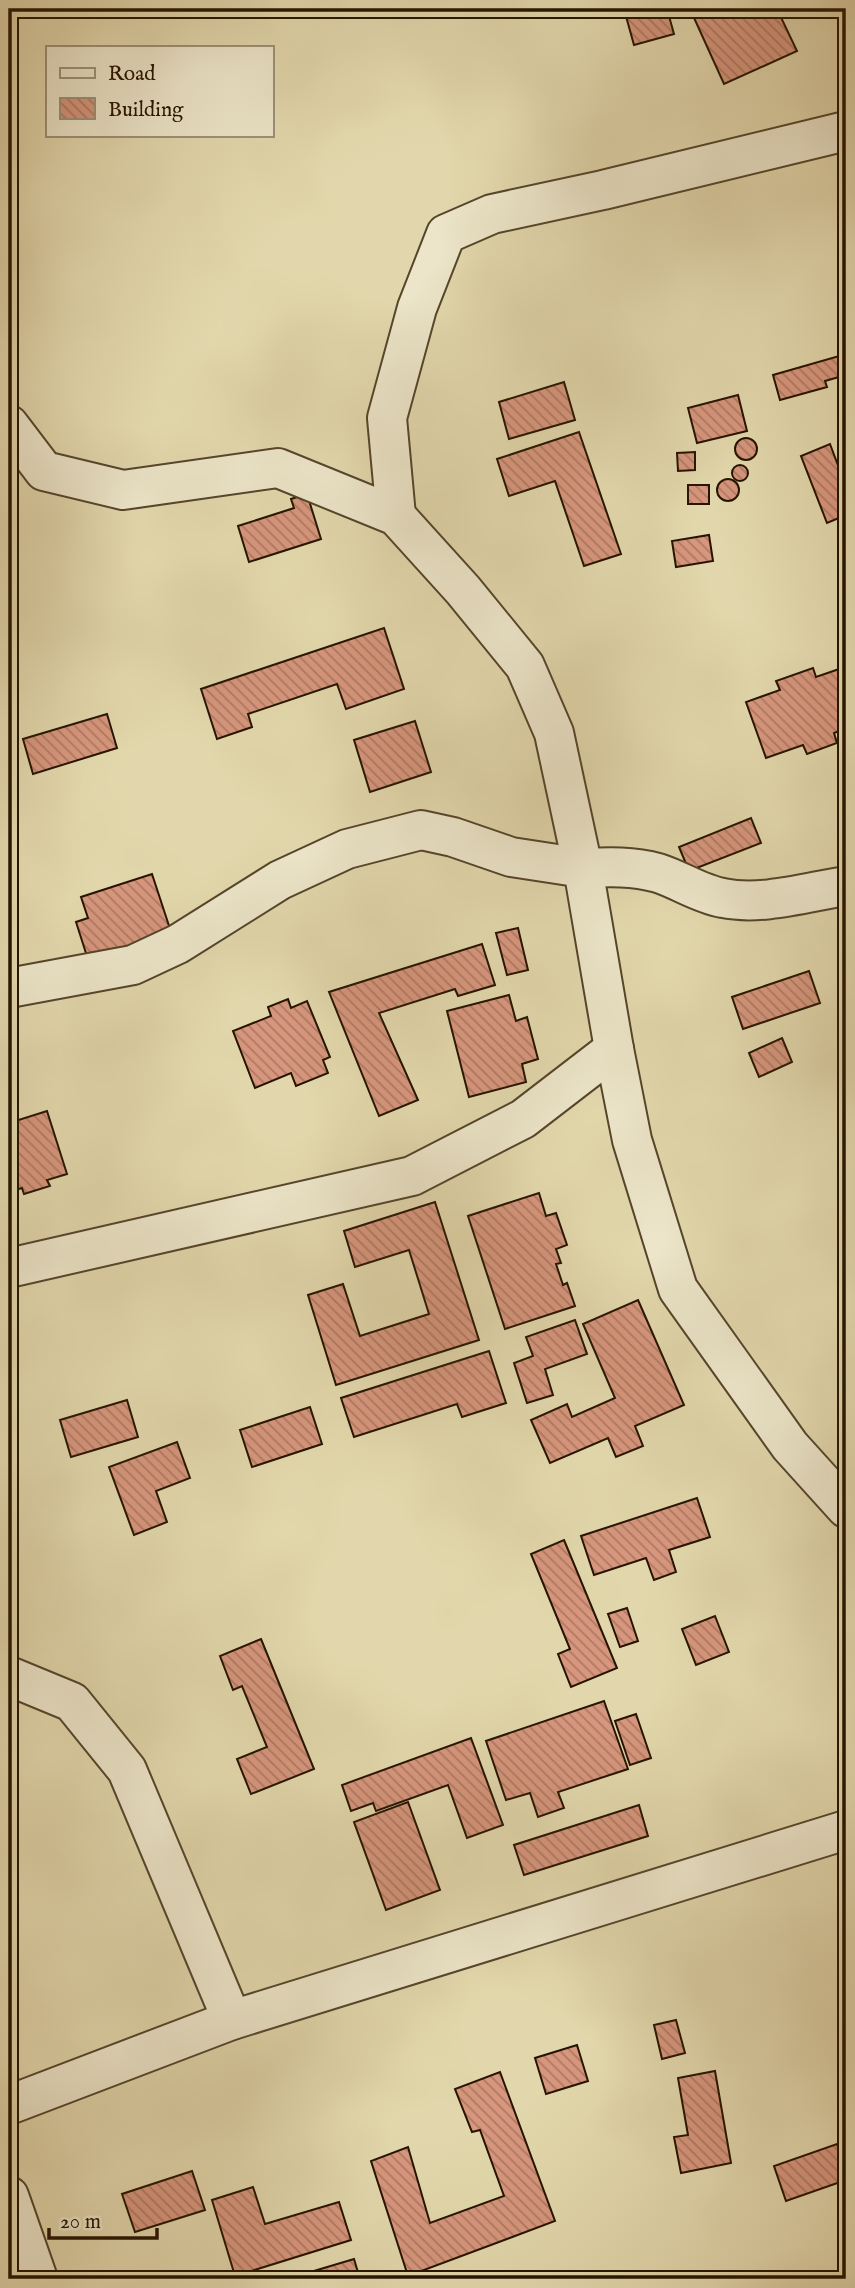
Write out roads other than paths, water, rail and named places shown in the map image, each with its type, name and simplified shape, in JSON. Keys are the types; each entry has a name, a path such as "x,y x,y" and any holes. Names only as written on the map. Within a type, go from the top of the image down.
{"street":[{"path":"396,516 387,418 417,309 446,234 492,214 846,131"},
{"path":"9,425 44,471 122,490 278,468 396,516 463,590 525,666 554,733 583,868 632,1140 678,1289 790,1446 846,1508"},
{"path":"9,988 133,965 178,944 280,880 347,849 421,831 453,837 511,857 583,868 621,866 660,874 690,888 723,898 754,901 846,886"},
{"path":"9,1268 412,1176 523,1119 614,1049"},
{"path":"9,1676 72,1702 127,1770 232,2020"},
{"path":"9,2105 232,2020 846,1830"},
{"path":"9,2196 38,2279"}]}
